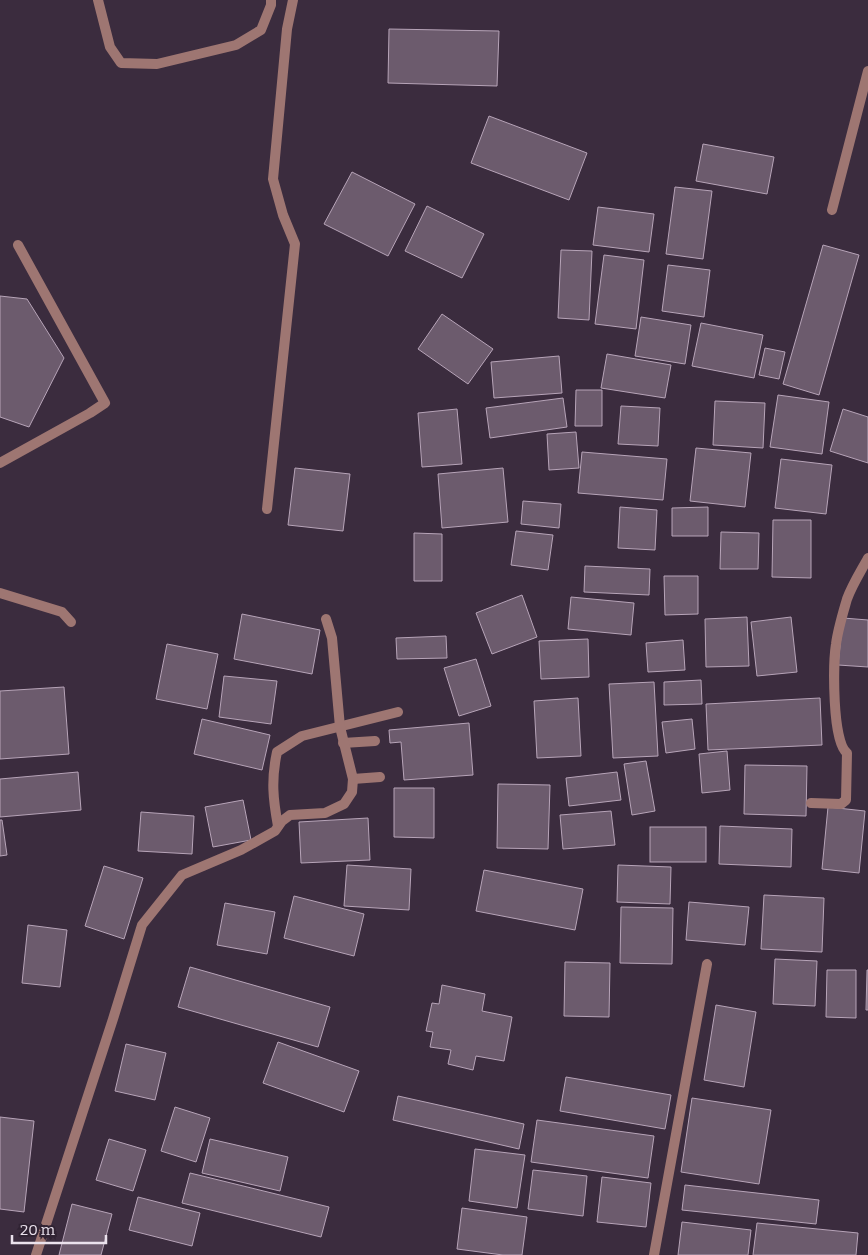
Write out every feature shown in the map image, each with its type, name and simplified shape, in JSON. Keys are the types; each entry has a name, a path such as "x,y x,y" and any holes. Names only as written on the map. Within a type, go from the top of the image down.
{"street":[{"path":"98,0 110,47 121,63 157,64 236,45 261,30 271,5 271,0"},
{"path":"267,509 295,244 283,215 273,179 287,29 293,0"},
{"path":"832,210 868,71"},
{"path":"0,463 105,403 18,245"},
{"path":"811,803 841,804 846,800 847,753 843,750 838,734 834,706 836,645 848,598 868,558"},
{"path":"0,593 62,612 71,622"},
{"path":"36,1255 142,925 182,875 241,850 276,831 282,821 290,815 325,813 344,804 352,792 353,780 340,727 332,638 326,619"},
{"path":"278,826 272,796 273,772 277,752 302,736 398,712"},
{"path":"343,743 375,741"},
{"path":"353,780 380,777"},
{"path":"654,1255 707,964"}],"building":[{"path":"389,29 499,31 497,86 388,83"},
{"path":"489,116 587,153 569,200 471,163"},
{"path":"703,144 774,157 767,194 696,181"},
{"path":"352,172 415,204 388,256 324,224"},
{"path":"675,187 712,191 703,259 666,254"},
{"path":"427,206 484,234 462,278 405,251"},
{"path":"598,207 654,214 649,252 593,245"},
{"path":"823,245 859,255 819,395 783,384"},
{"path":"561,250 592,251 589,320 558,318"},
{"path":"604,255 644,260 636,329 595,324"},
{"path":"668,265 710,270 704,317 662,311"},
{"path":"0,296 27,299 64,358 29,427 0,417"},
{"path":"442,314 493,349 468,384 418,349"},
{"path":"641,317 691,325 685,364 635,356"},
{"path":"701,323 763,335 754,378 692,366"},
{"path":"765,348 785,352 779,379 759,375"},
{"path":"607,354 671,365 665,398 601,388"},
{"path":"559,356 562,393 494,398 491,362"},
{"path":"576,390 602,390 602,426 575,426"},
{"path":"778,395 829,402 822,454 770,447"},
{"path":"563,398 567,427 490,438 486,408"},
{"path":"715,401 765,403 763,448 713,445"},
{"path":"621,406 660,408 658,446 618,444"},
{"path":"457,409 462,464 422,467 418,413"},
{"path":"843,409 868,417 868,463 830,451"},
{"path":"576,432 579,468 549,470 547,434"},
{"path":"696,448 751,453 745,507 690,501"},
{"path":"582,452 667,459 663,500 578,493"},
{"path":"781,459 832,465 826,514 775,508"},
{"path":"295,468 350,474 343,531 288,525"},
{"path":"503,468 508,522 442,528 438,474"},
{"path":"523,501 561,504 559,528 521,524"},
{"path":"620,507 657,510 655,550 618,548"},
{"path":"708,507 708,536 672,536 672,508"},
{"path":"773,520 811,520 811,578 772,577"},
{"path":"516,531 553,535 548,570 511,565"},
{"path":"721,532 759,533 758,569 720,569"},
{"path":"414,533 442,534 442,581 414,581"},
{"path":"585,566 650,569 649,595 584,592"},
{"path":"664,576 698,576 698,614 665,615"},
{"path":"522,595 537,637 492,654 476,613"},
{"path":"571,597 634,603 631,635 568,629"},
{"path":"242,614 320,630 312,674 234,659"},
{"path":"747,617 749,666 706,667 705,619"},
{"path":"791,617 797,672 757,676 751,622"},
{"path":"843,618 868,620 868,667 838,665"},
{"path":"446,636 447,658 397,659 396,638"},
{"path":"588,639 589,677 541,679 539,641"},
{"path":"683,640 685,670 648,672 646,643"},
{"path":"167,644 218,654 207,709 156,699"},
{"path":"476,659 491,706 459,716 444,668"},
{"path":"224,676 277,681 271,724 219,717"},
{"path":"701,680 702,704 664,705 664,682"},
{"path":"654,682 658,756 613,758 609,684"},
{"path":"64,687 69,754 0,759 0,691"},
{"path":"578,698 581,756 537,758 534,701"},
{"path":"820,698 822,745 708,750 706,704"},
{"path":"202,719 270,735 262,770 194,754"},
{"path":"692,719 695,749 666,753 662,722"},
{"path":"469,723 473,775 404,780 401,742 390,743 389,730"},
{"path":"727,751 730,790 702,793 699,754"},
{"path":"646,761 655,811 632,815 624,764"},
{"path":"745,765 807,766 806,816 744,814"},
{"path":"78,772 81,810 0,817 0,779"},
{"path":"617,772 621,800 569,806 566,778"},
{"path":"498,784 550,785 548,849 497,848"},
{"path":"394,788 434,788 434,838 394,837"},
{"path":"243,800 251,840 213,847 205,807"},
{"path":"828,807 865,811 859,873 822,869"},
{"path":"611,811 615,845 563,849 560,815"},
{"path":"141,812 194,816 192,854 138,851"},
{"path":"368,818 370,860 301,863 299,822"},
{"path":"0,820 2,820 7,855 0,856"},
{"path":"720,826 792,829 791,867 719,864"},
{"path":"650,827 706,827 706,862 650,862"},
{"path":"347,865 411,869 409,910 344,906"},
{"path":"618,865 671,867 670,904 617,902"},
{"path":"104,866 143,878 124,939 85,926"},
{"path":"484,870 583,889 575,930 476,911"},
{"path":"764,895 824,898 822,952 761,949"},
{"path":"294,896 364,914 354,956 284,938"},
{"path":"689,902 749,907 745,945 686,940"},
{"path":"225,903 275,912 267,954 217,945"},
{"path":"621,907 673,908 672,964 620,963"},
{"path":"28,925 67,930 60,987 22,983"},
{"path":"775,959 817,961 815,1006 773,1004"},
{"path":"565,962 610,963 609,1017 564,1016"},
{"path":"190,967 330,1007 318,1047 178,1007"},
{"path":"827,970 856,970 856,1018 826,1017"},
{"path":"867,970 868,1010 866,1010"},
{"path":"442,985 485,994 482,1011 512,1017 504,1061 476,1056 473,1070 448,1064 451,1050 430,1047 433,1032 426,1031 432,1003 439,1004"},
{"path":"716,1005 756,1012 744,1087 704,1080"},
{"path":"278,1042 359,1071 344,1112 263,1083"},
{"path":"126,1044 166,1053 155,1100 115,1091"},
{"path":"566,1077 671,1095 665,1129 560,1111"},
{"path":"398,1096 524,1124 519,1149 393,1120"},
{"path":"692,1098 771,1110 759,1184 681,1172"},
{"path":"175,1107 210,1118 196,1162 161,1151"},
{"path":"0,1117 34,1121 24,1212 0,1209"},
{"path":"537,1120 654,1136 648,1178 531,1162"},
{"path":"109,1139 146,1150 133,1191 96,1180"},
{"path":"210,1139 288,1157 280,1191 202,1173"},
{"path":"475,1149 525,1155 517,1208 469,1201"},
{"path":"533,1170 587,1176 583,1216 528,1209"},
{"path":"190,1173 329,1207 321,1237 182,1203"},
{"path":"602,1177 651,1183 646,1227 597,1222"},
{"path":"685,1185 819,1200 816,1224 682,1210"},
{"path":"138,1197 200,1213 192,1246 129,1230"},
{"path":"72,1204 112,1214 101,1255 59,1255"},
{"path":"462,1208 527,1217 522,1255 503,1255 457,1249"},
{"path":"682,1222 751,1230 748,1255 678,1255"},
{"path":"757,1223 858,1233 856,1255 753,1255"}]}
